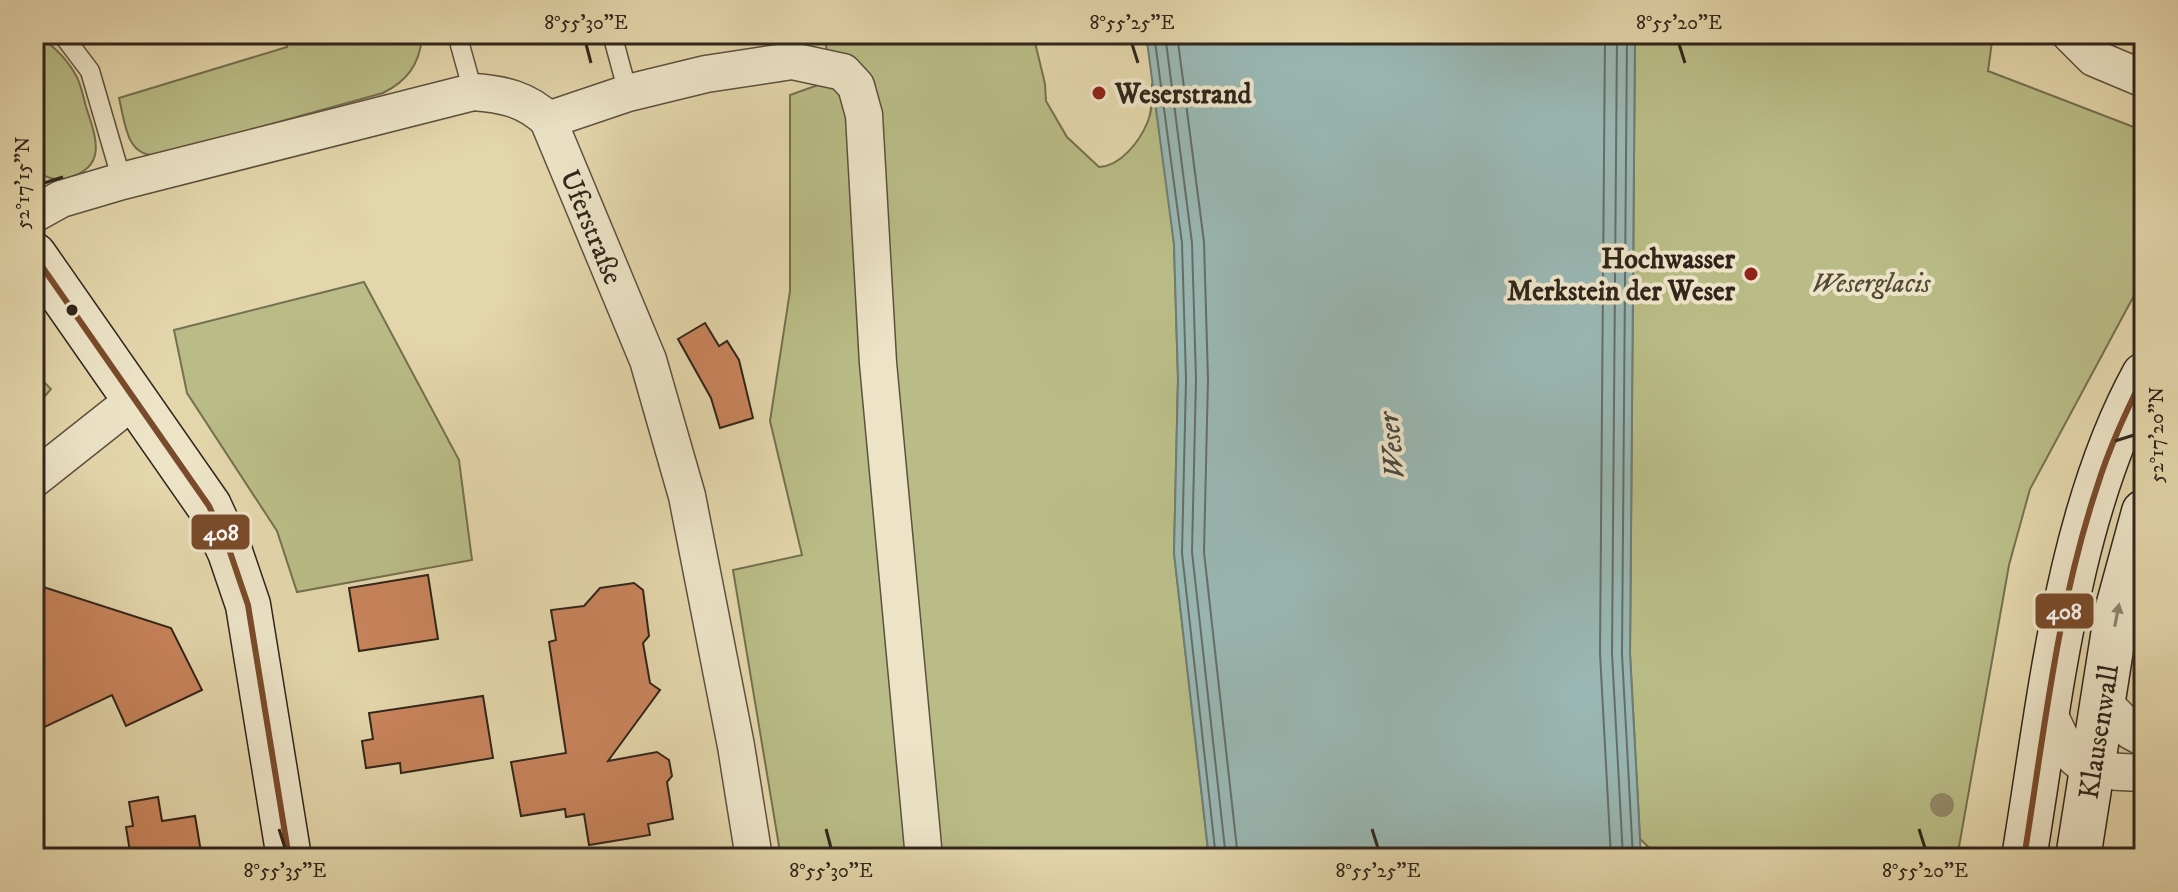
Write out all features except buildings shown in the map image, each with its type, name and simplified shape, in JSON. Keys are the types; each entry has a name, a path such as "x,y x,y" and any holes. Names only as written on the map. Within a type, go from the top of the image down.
{"main road":[{"path":"34,255 209,506 230,552 243,591 259,665 289,858"},
{"name":"Klausenwall","path":"2024,858 2071,582 2087,517 2113,441 2144,375"},
{"name":"Klausenwall","path":"2078,858 2117,611 2144,512"}],"street":[{"path":"2070,34 2094,58 2144,79"},
{"path":"34,214 61,199 122,181 473,92 519,99 536,108 548,120 628,93 706,74 792,61 843,72 856,86 864,115 878,363 924,858"},
{"name":"Uferstraße","path":"548,120 648,360 687,496 736,746 754,858"},
{"path":"34,479 135,399"},
{"path":"2102,701 2131,731 2144,738"},
{"path":"2048,711 2060,739 2075,759 2091,769 2144,773"}],"lane":[{"path":"62,34 90,71 122,181"},
{"path":"457,34 473,92"},
{"path":"612,34 628,93"}],"green space":[{"path":"34,34 57,50 76,76 93,129 94,159 81,173 63,179 50,178 34,169"},
{"path":"284,34 421,34 422,38 415,64 399,83 383,93 159,155 148,155 133,145 119,98 287,47"},
{"path":"784,34 1033,34 1046,101 1067,137 1099,167 1122,157 1140,136 1151,112 1152,83 1174,244 1178,379 1174,553 1209,858 781,858 733,570 802,555 770,421 790,291 790,95 835,79 823,35"},
{"name":"Weserglacis","path":"1635,34 1993,34 1988,71 2144,131 2144,277 2030,489 2009,565 1957,858 1660,858 1640,839 1630,654"},
{"path":"364,282 459,460 472,560 297,592 277,531 187,393 174,330"},
{"path":"34,372 51,389 34,409"}],"water":[{"name":"Weser","path":"1146,34 1635,34 1630,654 1641,858 1209,858 1174,553 1178,379 1174,244"}],"transit line":[{"name":"408","path":"34,255 209,506 230,552 248,605 289,858"},
{"name":"408","path":"2024,858 2053,671 2083,532 2118,430 2144,375"}],"place":[{"name":"Weserstrand","path":"1099,93"},
{"name":"Hochwasser Merkstein der Weser","path":"1751,274"}]}
